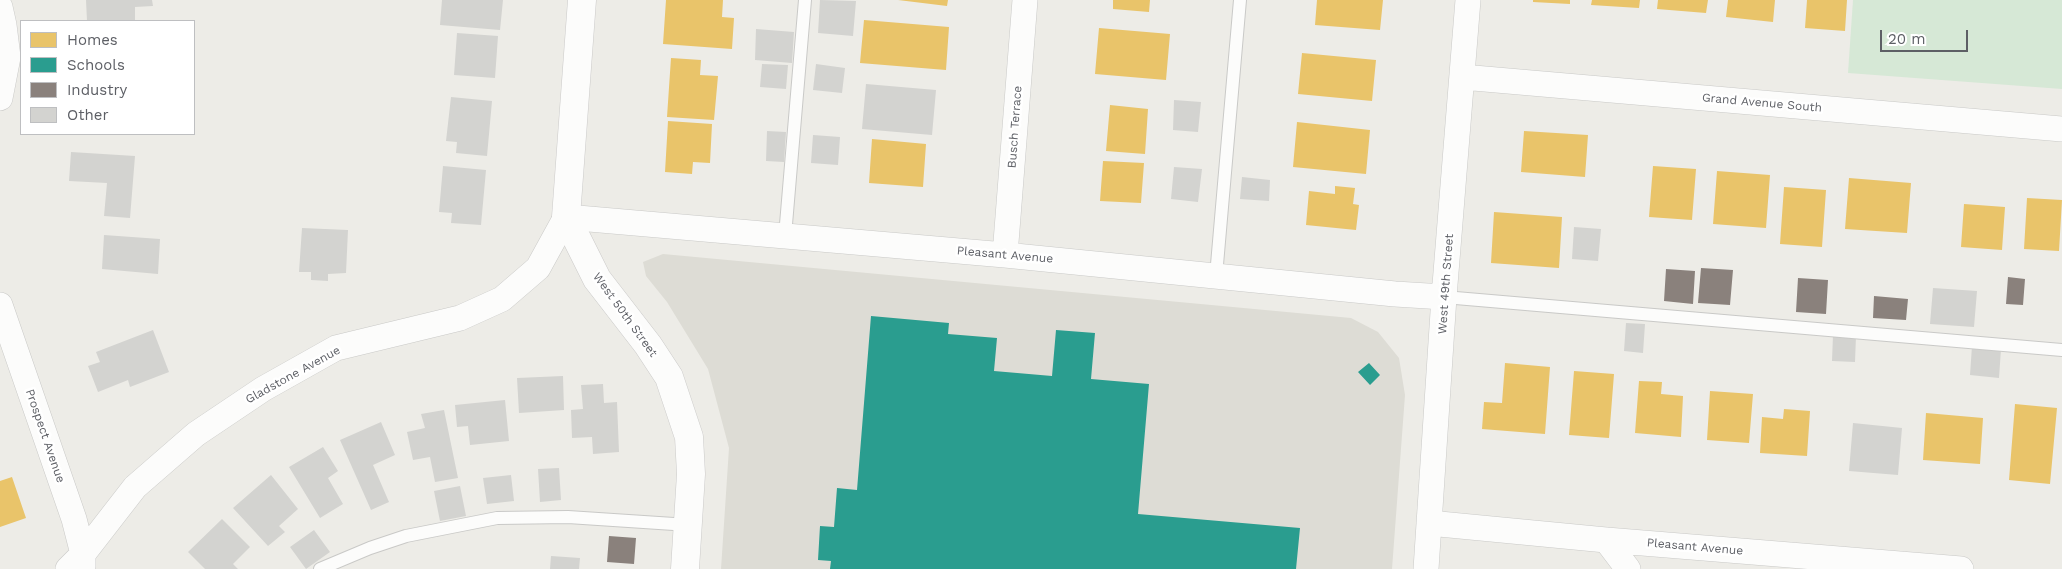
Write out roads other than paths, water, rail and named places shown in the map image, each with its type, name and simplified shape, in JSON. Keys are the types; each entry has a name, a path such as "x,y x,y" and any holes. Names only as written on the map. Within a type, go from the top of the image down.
{"street":[{"path":"566,217 582,0"},
{"name":"Busch Terrace","path":"1005,255 1024,0"},
{"name":"West 49th Street","path":"1426,569 1444,297 1468,0"},
{"path":"0,6 8,57 0,98"},
{"name":"Grand Avenue South","path":"1462,77 2062,129"},
{"name":"Pleasant Avenue","path":"566,217 1005,255 1444,297"},
{"name":"West 50th Street","path":"566,217 597,280 648,345 669,377 689,437 691,474 685,569"},
{"name":"Gladstone Avenue","path":"78,564 135,487 196,434 263,389 336,348 460,318 502,299 538,268 566,217"},
{"name":"Prospect Avenue","path":"0,305 74,519 78,564"},
{"name":"Pleasant Avenue","path":"1429,523 1606,540 1961,569"},
{"path":"1606,540 1628,569"}],"lane":[{"path":"785,236 805,0"},
{"path":"1216,276 1240,0"},
{"path":"1444,297 2062,350"},
{"path":"320,569 370,548 406,536 497,518 568,517 689,525"}]}
